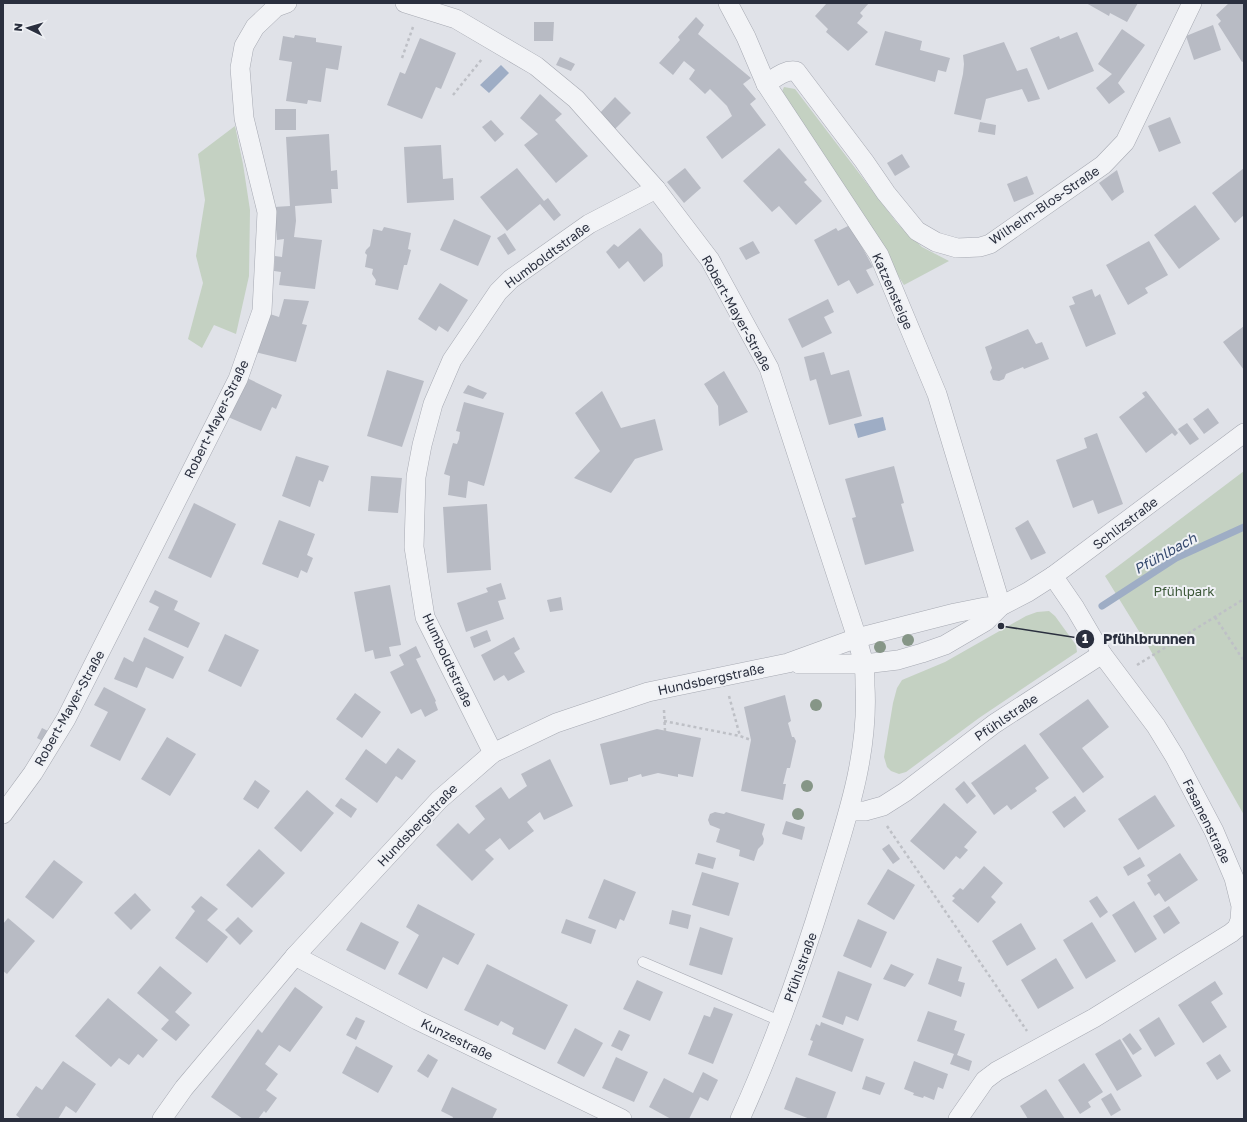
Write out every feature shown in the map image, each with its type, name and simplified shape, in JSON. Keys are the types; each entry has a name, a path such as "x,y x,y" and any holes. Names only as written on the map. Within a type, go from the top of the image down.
{"street":[{"name":"Robert-Mayer-Straße","path":"3,814 33,773 66,719 238,379 262,311 267,212 244,118 240,68 244,46 255,27 276,7 287,3"},
{"name":"Katzensteige","path":"728,3 746,37 766,84 879,255 937,394 1001,606"},
{"name":"Wilhelm-Blos-Straße","path":"766,84 781,74 791,70 796,71 886,193 917,231 947,246 962,248 980,247 990,244 1103,165 1126,142 1192,3"},
{"name":"Robert-Mayer-Straße","path":"413,5 456,18 536,66 576,99 656,189 710,260 769,368 857,638"},
{"name":"Humboldtstraße","path":"493,753 425,617 414,547 416,477 422,444 433,404 452,360 498,292 507,283 589,224 656,189"},
{"name":"Schlizstraße","path":"864,664 898,660 945,645 986,621 1001,606 1054,576 1244,433"},
{"name":"Fasanenstraße","path":"958,1119 985,1080 997,1070 1094,1018 1231,933 1237,928 1240,920 1241,906 1234,878 1214,831 1175,757 1156,726 1102,654 1054,576"},
{"name":"Schlizstraße","path":"857,638 962,612 985,607 1001,606"},
{"name":"Hundsbergstraße","path":"162,1119 184,1088 295,956 438,800 493,753 556,723 648,692 788,663 857,638"},
{"name":"Pfühlstraße","path":"740,1119 780,1021 815,924 849,811 858,772 864,732 866,700 864,664 857,638"},
{"name":"Pfühlstraße","path":"849,811 865,811 883,806 905,792 994,724 1102,654"},
{"name":"Hundsbergstraße","path":"788,663 864,664"},
{"name":"Kunzestraße","path":"295,956 417,1020 622,1119"}],"lane":[{"path":"642,962 780,1021"}],"path":[{"path":"402,58 413,5"},
{"path":"453,95 496,42"},
{"path":"1119,676 1244,599"},
{"path":"1215,617 1244,661"},
{"path":"724,676 740,736"},
{"path":"664,721 740,736 751,740"},
{"path":"883,806 887,828 1039,1048"}],"green space":[{"path":"784,87 795,89 897,223 922,247 949,261 904,285 781,94"},
{"path":"235,126 250,210 249,276 236,334 214,325 202,348 188,339 203,283 196,256 205,200 198,154"},
{"name":"Pfühlpark","path":"1244,471 1244,815 1148,646 1105,576"},
{"path":"1049,611 1055,616 1076,645 1077,652 979,718 906,772 899,774 891,771 887,767 884,757 893,703 897,688 902,680 945,662 1026,616 1037,612"}],"water":[{"path":"501,65 509,73 489,93 480,85"},
{"path":"883,417 886,430 858,438 854,424"}],"building":[{"path":"827,3 869,3 860,13 863,16 857,23 868,32 848,51 826,32 828,29 815,16"},
{"path":"1086,3 1138,3 1127,22 1110,13 1109,16"},
{"path":"1229,3 1244,3 1244,61 1242,62 1218,24 1221,21 1216,15"},
{"path":"696,17 704,25 698,34 751,78 743,84 756,99 750,104 766,125 722,159 706,137 732,116 727,106 710,89 705,94 689,79 695,70 684,61 673,75 659,63 680,40 678,37"},
{"path":"534,22 554,22 553,41 534,41"},
{"path":"1213,25 1221,50 1194,60 1186,36"},
{"path":"1122,29 1145,45 1118,83 1125,92 1109,104 1096,88 1112,74 1098,64"},
{"path":"885,31 922,41 920,50 950,58 946,72 938,70 935,82 875,65"},
{"path":"1077,32 1094,71 1048,90 1030,48 1059,36 1060,39"},
{"path":"295,35 316,38 316,42 342,46 338,70 326,68 321,102 308,100 307,104 286,101 292,62 279,60 283,36 294,38"},
{"path":"420,38 456,53 441,89 436,87 422,119 387,105 400,72 405,74"},
{"path":"1004,42 1017,71 1027,68 1040,99 1028,102 1022,89 986,99 981,120 954,114 963,74 963,55"},
{"path":"560,57 575,64 571,71 556,65"},
{"path":"540,94 562,114 555,120 588,156 556,183 524,145 538,134 520,118"},
{"path":"615,97 631,113 615,129 599,114"},
{"path":"275,109 296,109 296,130 275,130"},
{"path":"1170,117 1181,143 1159,152 1148,126"},
{"path":"491,120 504,134 495,142 482,127"},
{"path":"980,122 996,125 995,135 978,132"},
{"path":"329,134 331,171 337,170 338,189 331,189 332,203 295,206 296,221 294,237 322,240 315,289 279,285 281,272 274,271 275,256 282,257 284,239 277,240 274,207 290,206 286,137"},
{"path":"441,145 443,179 453,178 454,200 407,203 404,147"},
{"path":"779,148 807,180 804,182 822,201 796,225 779,206 772,212 743,181"},
{"path":"902,154 910,167 895,176 887,163"},
{"path":"517,168 544,201 548,198 561,215 554,221 540,204 507,231 480,197"},
{"path":"685,168 701,188 684,203 667,182"},
{"path":"1244,168 1244,215 1235,223 1212,193"},
{"path":"1117,170 1124,192 1112,201 1099,183"},
{"path":"1027,176 1034,194 1014,202 1007,184"},
{"path":"1195,205 1220,239 1179,269 1154,235"},
{"path":"454,219 491,236 478,266 440,250"},
{"path":"850,225 873,267 866,270 874,285 857,294 849,280 838,286 814,240 836,228 838,231"},
{"path":"384,227 411,233 408,249 411,250 407,265 404,265 398,290 375,285 376,280 372,274 373,269 365,267 367,255 365,253 370,246 373,229 382,231"},
{"path":"640,228 662,254 663,266 644,282 628,261 619,269 606,252 614,244 618,247"},
{"path":"505,233 516,250 508,255 497,238"},
{"path":"753,241 760,253 746,260 739,248"},
{"path":"1149,241 1168,275 1145,288 1148,293 1128,305 1106,265"},
{"path":"440,283 468,300 448,332 439,326 436,331 418,319"},
{"path":"1092,289 1095,297 1100,294 1116,334 1086,347 1069,306 1075,304 1072,297"},
{"path":"284,299 309,301 302,324 307,325 296,362 255,352 267,313 279,317"},
{"path":"828,299 834,312 824,317 832,333 802,348 788,319"},
{"path":"1244,326 1244,370 1223,342"},
{"path":"1028,329 1036,344 1042,342 1049,359 1024,369 1023,367 1006,374 1004,379 999,381 993,380 990,372 992,368 985,347"},
{"path":"824,352 831,375 849,370 862,416 829,425 816,379 810,381 804,357"},
{"path":"387,370 424,381 402,447 367,436"},
{"path":"724,371 748,412 719,426 718,406 704,384"},
{"path":"245,377 282,395 276,409 272,407 261,431 228,417"},
{"path":"468,385 487,393 483,399 463,393"},
{"path":"602,391 621,428 655,419 663,450 635,459 611,493 574,478 600,451 575,413"},
{"path":"1146,391 1178,433 1175,436 1172,433 1146,453 1119,417 1145,397 1142,393"},
{"path":"464,402 504,413 484,486 468,481 466,498 448,495 450,476 444,474 453,443 457,444 459,439 460,432 456,431"},
{"path":"1208,408 1219,423 1204,434 1193,419"},
{"path":"1187,423 1199,439 1190,445 1178,429"},
{"path":"1097,433 1123,504 1098,514 1093,500 1073,508 1056,460 1087,448 1084,438"},
{"path":"296,456 329,466 323,482 319,480 310,507 282,496"},
{"path":"894,466 904,503 901,504 914,551 865,565 852,518 856,517 845,479"},
{"path":"371,476 402,478 398,513 368,511"},
{"path":"194,503 236,524 211,578 168,558"},
{"path":"487,504 491,570 447,573 443,507"},
{"path":"279,520 315,534 307,555 313,558 307,573 301,570 298,578 262,564"},
{"path":"1028,520 1046,553 1031,560 1015,528"},
{"path":"501,583 506,599 498,601 504,619 466,632 457,603 488,592 486,588"},
{"path":"390,585 401,645 389,647 391,656 375,659 373,650 365,652 354,592"},
{"path":"155,590 178,601 174,610 200,623 188,648 148,630 159,607 149,602"},
{"path":"561,597 563,610 550,612 547,600"},
{"path":"487,630 491,641 474,648 470,637"},
{"path":"225,634 259,650 241,687 208,671"},
{"path":"144,637 184,657 173,679 146,667 137,688 114,679 124,657 133,662"},
{"path":"514,637 520,649 514,653 525,672 508,681 504,675 494,681 481,655"},
{"path":"416,646 421,657 416,659 436,701 438,710 425,717 421,709 411,714 390,672 404,665 399,655"},
{"path":"104,687 146,709 120,761 90,746 108,712 94,705"},
{"path":"355,693 381,712 362,738 336,719"},
{"path":"785,695 791,721 788,723 792,737 794,737 796,741 790,768 787,768 783,784 786,784 783,800 741,791 751,740 744,707"},
{"path":"1088,699 1109,727 1082,748 1104,777 1083,793 1039,734"},
{"path":"42,728 54,734 48,744 37,738"},
{"path":"657,729 701,738 693,777 678,774 678,777 658,773 642,777 641,774 628,778 628,781 610,785 600,744"},
{"path":"167,737 196,754 170,796 141,779"},
{"path":"1025,744 1049,778 1035,788 1037,791 1011,810 1007,805 994,815 971,783"},
{"path":"398,748 416,761 402,780 396,776 377,803 345,779 366,749 386,764"},
{"path":"550,759 573,806 544,820 540,812 527,822 534,831 509,850 500,838 485,850 494,859 472,881 436,845 458,823 469,834 485,819 475,806 501,787 509,799 527,786 521,774"},
{"path":"255,780 270,791 258,809 243,799"},
{"path":"964,781 976,796 967,804 955,789"},
{"path":"307,790 334,813 301,852 274,828"},
{"path":"1155,795 1175,826 1138,850 1118,819"},
{"path":"1075,796 1086,811 1064,828 1052,812"},
{"path":"341,798 357,809 351,818 335,806"},
{"path":"944,803 977,832 964,847 968,850 960,859 956,856 944,870 910,841"},
{"path":"715,812 724,814 726,812 765,824 762,834 764,839 763,844 758,849 754,861 739,856 740,850 716,842 720,829 710,825 708,820 710,814"},
{"path":"786,821 805,827 802,840 782,834"},
{"path":"889,844 900,859 893,864 882,849"},
{"path":"259,849 285,873 252,908 226,885"},
{"path":"698,853 716,858 713,869 695,864"},
{"path":"1180,853 1198,880 1165,902 1159,893 1155,896 1147,883 1151,881 1147,875"},
{"path":"1140,857 1145,866 1128,876 1123,867"},
{"path":"54,860 83,882 53,919 25,897"},
{"path":"984,866 1003,883 991,897 996,902 978,923 952,901 955,898 952,896 960,888 963,890"},
{"path":"888,869 915,885 894,920 867,904"},
{"path":"702,872 739,883 729,916 692,905"},
{"path":"604,879 636,892 624,921 620,919 616,929 588,918"},
{"path":"135,893 151,910 131,930 114,913"},
{"path":"201,896 218,909 207,920 228,937 207,963 175,938 195,911 191,907"},
{"path":"1097,896 1108,912 1100,918 1089,901"},
{"path":"1134,901 1157,939 1135,953 1112,915"},
{"path":"418,904 475,934 458,965 443,957 427,989 398,974 419,935 406,927"},
{"path":"1169,906 1180,923 1164,934 1153,916"},
{"path":"672,910 691,915 688,929 669,924"},
{"path":"238,917 253,931 240,945 225,930"},
{"path":"8,918 35,941 7,974 3,971 3,924"},
{"path":"566,919 596,930 591,944 561,933"},
{"path":"858,919 887,932 871,968 843,956"},
{"path":"361,922 399,942 385,970 346,950"},
{"path":"1092,922 1116,961 1086,979 1063,940"},
{"path":"1021,923 1036,949 1007,966 992,941"},
{"path":"700,927 733,938 722,975 689,965"},
{"path":"937,958 962,967 958,981 965,983 961,997 928,984"},
{"path":"1056,958 1074,988 1038,1009 1021,980"},
{"path":"487,964 568,1005 545,1050 512,1034 514,1028 501,1021 498,1026 464,1010"},
{"path":"891,964 914,974 905,987 883,979"},
{"path":"160,966 192,993 175,1012 190,1025 176,1041 161,1029 169,1020 137,993"},
{"path":"838,971 872,984 858,1021 846,1016 843,1025 822,1017"},
{"path":"637,980 663,992 650,1021 623,1009"},
{"path":"1215,981 1223,994 1211,1002 1227,1027 1203,1043 1178,1005"},
{"path":"295,987 323,1007 290,1052 279,1045 265,1064 278,1074 266,1090 277,1098 266,1113 264,1111 258,1119 243,1119 211,1097 258,1029 262,1033"},
{"path":"108,998 158,1040 143,1058 138,1054 129,1065 119,1058 111,1067 75,1036"},
{"path":"714,1007 733,1014 713,1064 688,1054 704,1015 710,1017"},
{"path":"928,1011 957,1021 954,1030 965,1034 957,1055 972,1061 969,1071 950,1064 954,1054 917,1041"},
{"path":"356,1017 365,1021 356,1040 346,1035"},
{"path":"1159,1017 1175,1044 1155,1057 1139,1030"},
{"path":"821,1022 864,1039 852,1072 808,1055 813,1041 810,1040 816,1024 820,1026"},
{"path":"575,1028 603,1043 584,1077 557,1063"},
{"path":"619,1030 630,1035 622,1051 611,1046"},
{"path":"1130,1033 1142,1049 1133,1055 1122,1039"},
{"path":"1120,1039 1142,1076 1117,1091 1095,1054"},
{"path":"356,1046 393,1066 378,1093 342,1073"},
{"path":"428,1054 438,1060 428,1078 417,1071"},
{"path":"1220,1054 1231,1071 1217,1080 1206,1063"},
{"path":"616,1057 648,1072 634,1102 602,1088"},
{"path":"63,1061 96,1084 76,1113 66,1106 58,1119 21,1119 16,1115 36,1086 42,1090"},
{"path":"914,1061 948,1074 943,1089 938,1087 934,1100 924,1096 923,1098 913,1095 914,1093 904,1089"},
{"path":"1084,1063 1103,1092 1088,1102 1091,1107 1080,1114 1058,1080"},
{"path":"703,1072 718,1080 708,1101 700,1097 689,1119 671,1119 649,1107 664,1078 693,1093"},
{"path":"866,1076 885,1083 880,1095 862,1089"},
{"path":"796,1077 836,1092 826,1119 810,1119 784,1109"},
{"path":"452,1087 497,1109 492,1119 452,1119 453,1117 441,1111"},
{"path":"1046,1089 1065,1119 1028,1119 1020,1106"},
{"path":"1111,1093 1121,1110 1111,1116 1101,1099"}],"waterway":[{"name":"Pfühlbach","path":"1102,606 1176,558 1244,527"}],"place":[{"name":"Pfühlbrunnen","path":"1001,626"}]}
